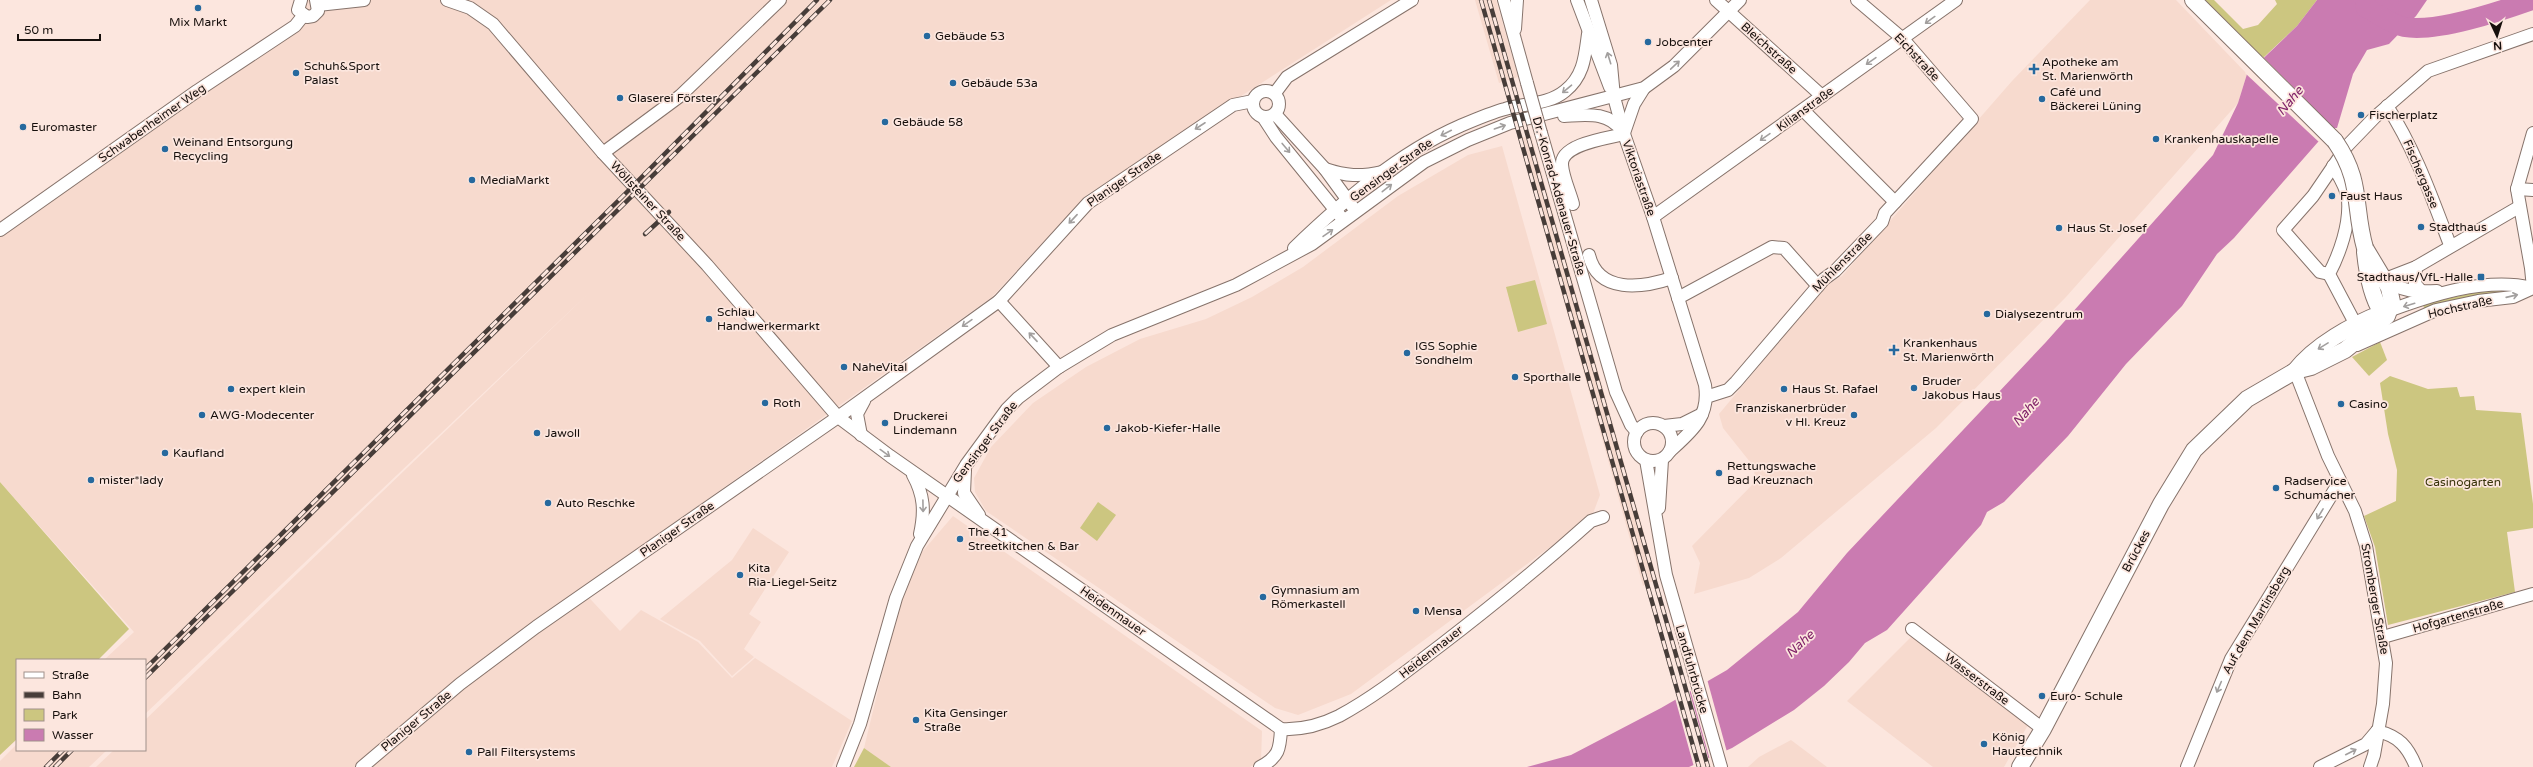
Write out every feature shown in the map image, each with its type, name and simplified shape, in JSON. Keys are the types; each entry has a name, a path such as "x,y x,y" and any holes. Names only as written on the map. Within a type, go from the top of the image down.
{"main road":[{"path":"2193,0 2328,132 2341,149 2357,187 2365,248 2372,266 2375,297 2386,313"},
{"path":"2372,266 2385,279 2392,298 2386,313"},
{"name":"Brückes","path":"2295,371 2306,357 2356,325 2386,313"},
{"name":"Brückes","path":"2020,767 2043,729 2161,504 2194,450 2247,398 2295,371 2311,367 2345,350 2386,313"}],"street":[{"path":"300,0 298,7 303,16"},
{"path":"317,2 364,0"},
{"name":"Wöllsteiner Straße","path":"447,0 470,8 492,24 603,153 707,265 838,418"},
{"path":"603,153 680,96 780,0"},
{"path":"1269,116 1280,104 1275,93 1288,77 1412,0"},
{"name":"Dr.-Konrad-Adenauer-Straße","path":"1504,0 1616,392 1631,425 1637,432"},
{"path":"1514,38 1517,0"},
{"path":"1577,0 1588,34 1614,97"},
{"path":"1591,0 1611,65 1614,97"},
{"name":"Bleichstraße","path":"1716,0 1822,96"},
{"path":"1614,97 1644,88 1670,69 1740,0"},
{"name":"Eichstraße","path":"1857,0 1903,39 1972,119"},
{"name":"Kilianstraße","path":"1653,218 1956,0"},
{"name":"Schwabenheimer Weg","path":"0,230 197,91 295,26 303,16 310,17 316,14 317,2"},
{"name":"Gensinger Straße","path":"1285,257 1348,200 1428,142 1458,127 1505,109 1548,100 1565,91 1582,70 1588,34"},
{"path":"2356,325 2329,274 2320,272 2283,230 2313,196 2347,146 2387,106 2428,71 2533,34"},
{"path":"1624,134 1634,104 1644,88"},
{"name":"Planiger Straße","path":"362,767 460,684 536,627 838,418 874,390 1000,301 1088,203 1233,105 1253,101 1262,91 1275,93"},
{"name":"Gensinger Straße","path":"843,767 860,724 896,598 916,546 966,465 1007,409 1058,367 1112,335 1236,285 1285,257 1312,244 1424,162 1485,132 1534,117 1614,97"},
{"name":"Viktoriastraße","path":"1614,97 1624,134 1653,218 1702,374 1706,397 1703,414 1687,436 1666,455"},
{"path":"1253,101 1254,109 1269,116 1325,169 1356,212"},
{"name":"Fischergasse","path":"2387,106 2405,136 2420,169 2450,245"},
{"path":"1803,110 1895,202"},
{"path":"1534,117 1600,115 1617,125 1624,134"},
{"path":"1269,116 1276,136 1344,221"},
{"name":"Mühlenstraße","path":"1706,397 1728,390 1818,286 1882,222 1885,213 1972,119"},
{"path":"2533,133 2517,189 2518,207 2532,268 2533,288"},
{"path":"1573,204 1562,165 1563,158 1570,150 1580,145 1624,134"},
{"path":"2329,274 2338,257 2347,217 2348,199 2344,185 2333,166"},
{"path":"1325,169 1345,176 1360,176 1386,171"},
{"path":"2517,189 2533,190"},
{"path":"2385,279 2416,267 2450,245 2518,207"},
{"path":"1678,298 1772,247 1779,246 1784,248 1818,286"},
{"path":"1588,255 1592,268 1600,276 1627,286 1652,284 1672,278"},
{"path":"2416,267 2415,284 2422,292"},
{"path":"2385,279 2402,289 2422,292 2456,290"},
{"name":"Hochstraße","path":"2386,313 2456,290 2507,284 2533,288"},
{"name":"Hochstraße","path":"2345,350 2419,316 2463,304 2513,297 2533,288"},
{"path":"1000,301 1058,367"},
{"path":"2386,313 2403,320 2419,316"},
{"name":"Stromberger Straße","path":"2295,371 2340,481 2355,511 2366,546 2383,637 2386,663 2383,704 2377,731 2374,755 2370,767"},
{"path":"861,435 857,414 859,408 874,390"},
{"name":"Dr.-Konrad-Adenauer-Straße","path":"1616,392 1635,417 1647,424"},
{"path":"1658,535 1646,460 1639,455 1635,448 1634,440 1637,432 1647,424 1656,423 1664,426 1682,424 1703,414"},
{"name":"Heidenmauer","path":"838,418 946,496 1281,729 1294,730 1313,726 1338,716 1386,687 1525,580 1591,521 1603,517"},
{"path":"1658,535 1666,455 1671,435 1664,426"},
{"path":"1646,460 1666,455"},
{"name":"Heidenmauer","path":"966,465 964,493 984,522"},
{"path":"910,470 920,487 924,505 916,546"},
{"name":"Auf dem Martinsberg","path":"2187,767 2231,659 2340,481"},
{"name":"Landfuhrbrücke","path":"1658,535 1666,575 1720,765"},
{"name":"Hofgartenstraße","path":"2383,637 2533,594"},
{"name":"Wasserstraße","path":"1912,628 2043,729"},
{"path":"1260,767 1266,764 1280,750 1281,729"},
{"path":"2320,767 2366,744 2377,731 2398,738 2406,746 2416,767"}],"shaded area":[{"path":"301,0 1391,0 1088,194 992,297 581,589 620,631 641,610 698,642 732,678 755,658 852,721 832,767 96,767 113,751 146,751 146,719 592,290 146,713 146,659 105,659 134,632 0,482 0,230 295,26"},
{"path":"1475,0 1496,0 1518,77 1499,83"},
{"name":"Krankenhaus St. Marienwörth","path":"2090,0 2176,0 2247,74 2238,103 2066,297 1936,428 1781,558 1749,578 1694,594 1700,563 1692,546 1755,482 1754,467 1723,428 1719,414 1826,286 1842,276 2012,81"},
{"path":"1531,135 1657,579 1643,586 1519,139"},
{"path":"1502,146 1600,495 1592,516 1351,694 1298,715 1275,708 986,511 975,492 974,478 991,447 1033,403 1086,367 1140,339 1206,319 1252,297 1303,267 1398,196 1468,155"},
{"path":"953,516 1262,731 1261,761 1250,767 891,767 864,748 898,608 922,552"},
{"path":"753,528 789,552 749,614 761,622 744,649 754,657 732,676 700,641 660,619 732,560"},
{"path":"1912,636 2028,725 2004,767 1933,767 1847,701"},
{"path":"1791,740 1827,767 1748,767 1759,757"},
{"path":"16,745 16,751 106,751 89,767 0,767 0,761"}],"green space":[{"path":"2200,0 2214,0 2243,29 2258,25 2277,4 2275,0 2317,0 2297,26 2263,58"},
{"path":"1535,280 1547,324 1518,332 1506,287"},
{"path":"2507,288 2507,292 2450,301 2424,308 2423,304 2482,291"},
{"path":"2380,342 2387,360 2369,376 2352,357"},
{"name":"Casinogarten","path":"2390,376 2428,389 2457,387 2460,397 2474,396 2476,410 2521,413 2533,504 2533,528 2507,532 2515,592 2388,625 2375,547 2364,516 2396,501 2397,470 2388,434 2380,383"},
{"path":"0,482 129,629 99,659 16,659 16,740 0,755"},
{"path":"1098,502 1116,515 1097,541 1080,528"},
{"path":"864,748 891,767 854,767"}],"water":[{"name":"Nahe","path":"2317,0 2427,0 2416,16 2389,44 2367,50 2353,74 2337,128 2318,142 2234,238 2217,254 2182,306 2126,364 2068,436 2004,502 1987,512 1981,525 1887,630 1865,643 1849,662 1824,686 1794,710 1732,748 1689,767 1527,767 1571,755 1661,708 1727,670 1798,612 1847,553 2046,342 2213,155 2238,103 2247,74 2297,26"}],"pier":[{"path":"2262,56 2336,130 2320,143 2245,73"},
{"path":"1707,679 1727,752 1710,760 1690,689"},
{"path":"1689,690 1709,760 1694,767 1675,698"}],"waterway":[{"path":"2365,0 2366,8 2399,26 2418,28 2434,27 2469,20 2532,0"}],"railway":[{"path":"146,668 623,196 817,0"},
{"path":"146,677 830,0"},
{"path":"1481,0 1699,767"},
{"path":"1489,0 1708,767"},
{"path":"645,234 669,212"},
{"path":"46,767 62,751"},
{"path":"55,767 71,751"}],"place":[{"name":"Mix Markt","path":"198,8"},
{"name":"Gebäude 53","path":"927,36"},
{"name":"Jobcenter","path":"1648,42"},
{"name":"Apotheke am St. Marienwörth","path":"2034,69"},
{"name":"Schuh&Sport Palast","path":"296,73"},
{"name":"Gebäude 53a","path":"953,83"},
{"name":"Glaserei Förster","path":"620,98"},
{"name":"Café und Bäckerei Lüning","path":"2042,99"},
{"name":"Fischerplatz","path":"2361,115"},
{"name":"Gebäude 58","path":"885,122"},
{"name":"Euromaster","path":"23,127"},
{"name":"Krankenhauskapelle","path":"2156,139"},
{"name":"Weinand Entsorgung Recycling","path":"165,149"},
{"name":"MediaMarkt","path":"472,180"},
{"name":"Faust Haus","path":"2332,196"},
{"name":"Stadthaus","path":"2421,227"},
{"name":"Haus St. Josef","path":"2059,228"},
{"name":"Stadthaus/VfL-Halle","path":"2481,277"},
{"name":"Dialysezentrum","path":"1987,314"},
{"name":"Schlau Handwerkermarkt","path":"709,319"},
{"name":"Krankenhaus St. Marienwörth","path":"1894,350"},
{"name":"IGS Sophie Sondhelm","path":"1407,353"},
{"name":"NaheVital","path":"844,367"},
{"name":"Sporthalle","path":"1515,377"},
{"name":"Bruder Jakobus Haus","path":"1914,388"},
{"name":"expert klein","path":"231,389"},
{"name":"Haus St. Rafael","path":"1784,389"},
{"name":"Roth","path":"765,403"},
{"name":"Casino","path":"2341,404"},
{"name":"AWG-Modecenter","path":"202,415"},
{"name":"Franziskanerbrüder v Hl. Kreuz","path":"1854,415"},
{"name":"Druckerei Lindemann","path":"885,423"},
{"name":"Jakob-Kiefer-Halle","path":"1107,428"},
{"name":"Jawoll","path":"537,433"},
{"name":"Kaufland","path":"165,453"},
{"name":"Rettungswache Bad Kreuznach","path":"1719,473"},
{"name":"mister*lady","path":"91,480"},
{"name":"Radservice Schumacher","path":"2276,488"},
{"name":"Auto Reschke","path":"548,503"},
{"name":"The 41 Streetkitchen & Bar","path":"960,539"},
{"name":"Kita Ria-Liegel-Seitz","path":"740,575"},
{"name":"Gymnasium am Römerkastell","path":"1263,597"},
{"name":"Mensa","path":"1416,611"},
{"name":"Euro- Schule","path":"2042,696"},
{"name":"Kita Gensinger Straße","path":"916,720"},
{"name":"König Haustechnik","path":"1984,744"},
{"name":"Pall Filtersystems","path":"469,752"}]}
